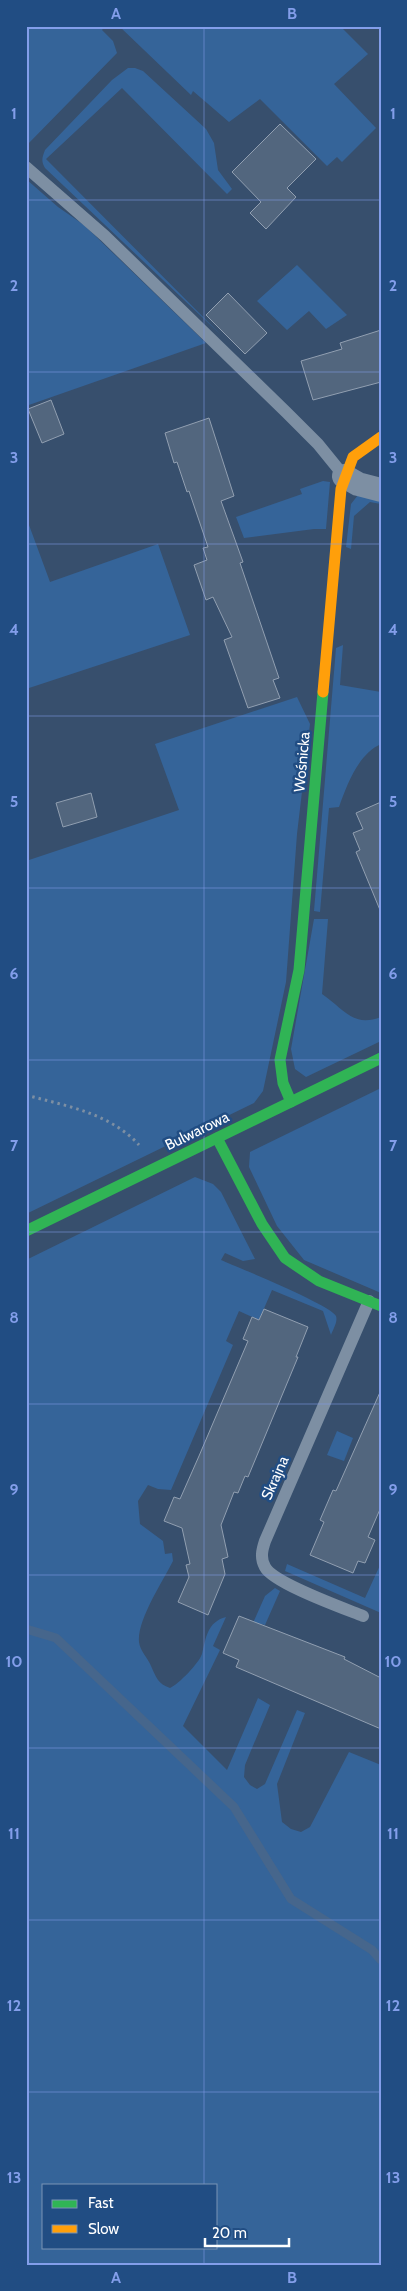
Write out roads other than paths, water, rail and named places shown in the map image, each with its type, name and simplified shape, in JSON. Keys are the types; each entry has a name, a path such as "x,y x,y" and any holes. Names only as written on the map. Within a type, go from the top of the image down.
{"street":[{"name":"Wośnicka","path":"291,1102 283,1083 280,1060 299,970 340,489 353,457 381,437"},
{"path":"344,476 358,484 381,490"},
{"name":"Bulwarowa","path":"26,1231 381,1058"},
{"name":"Skrajna","path":"217,1138 262,1224 285,1258 319,1281 375,1303"}],"lane":[{"path":"26,167 105,236 318,444 344,476"},
{"name":"Skrajna","path":"363,1616 278,1579 265,1567 261,1557 265,1541 375,1303"}],"waterway":[{"path":"26,1629 56,1638 234,1807 291,1899 372,1950 381,1960"}]}
